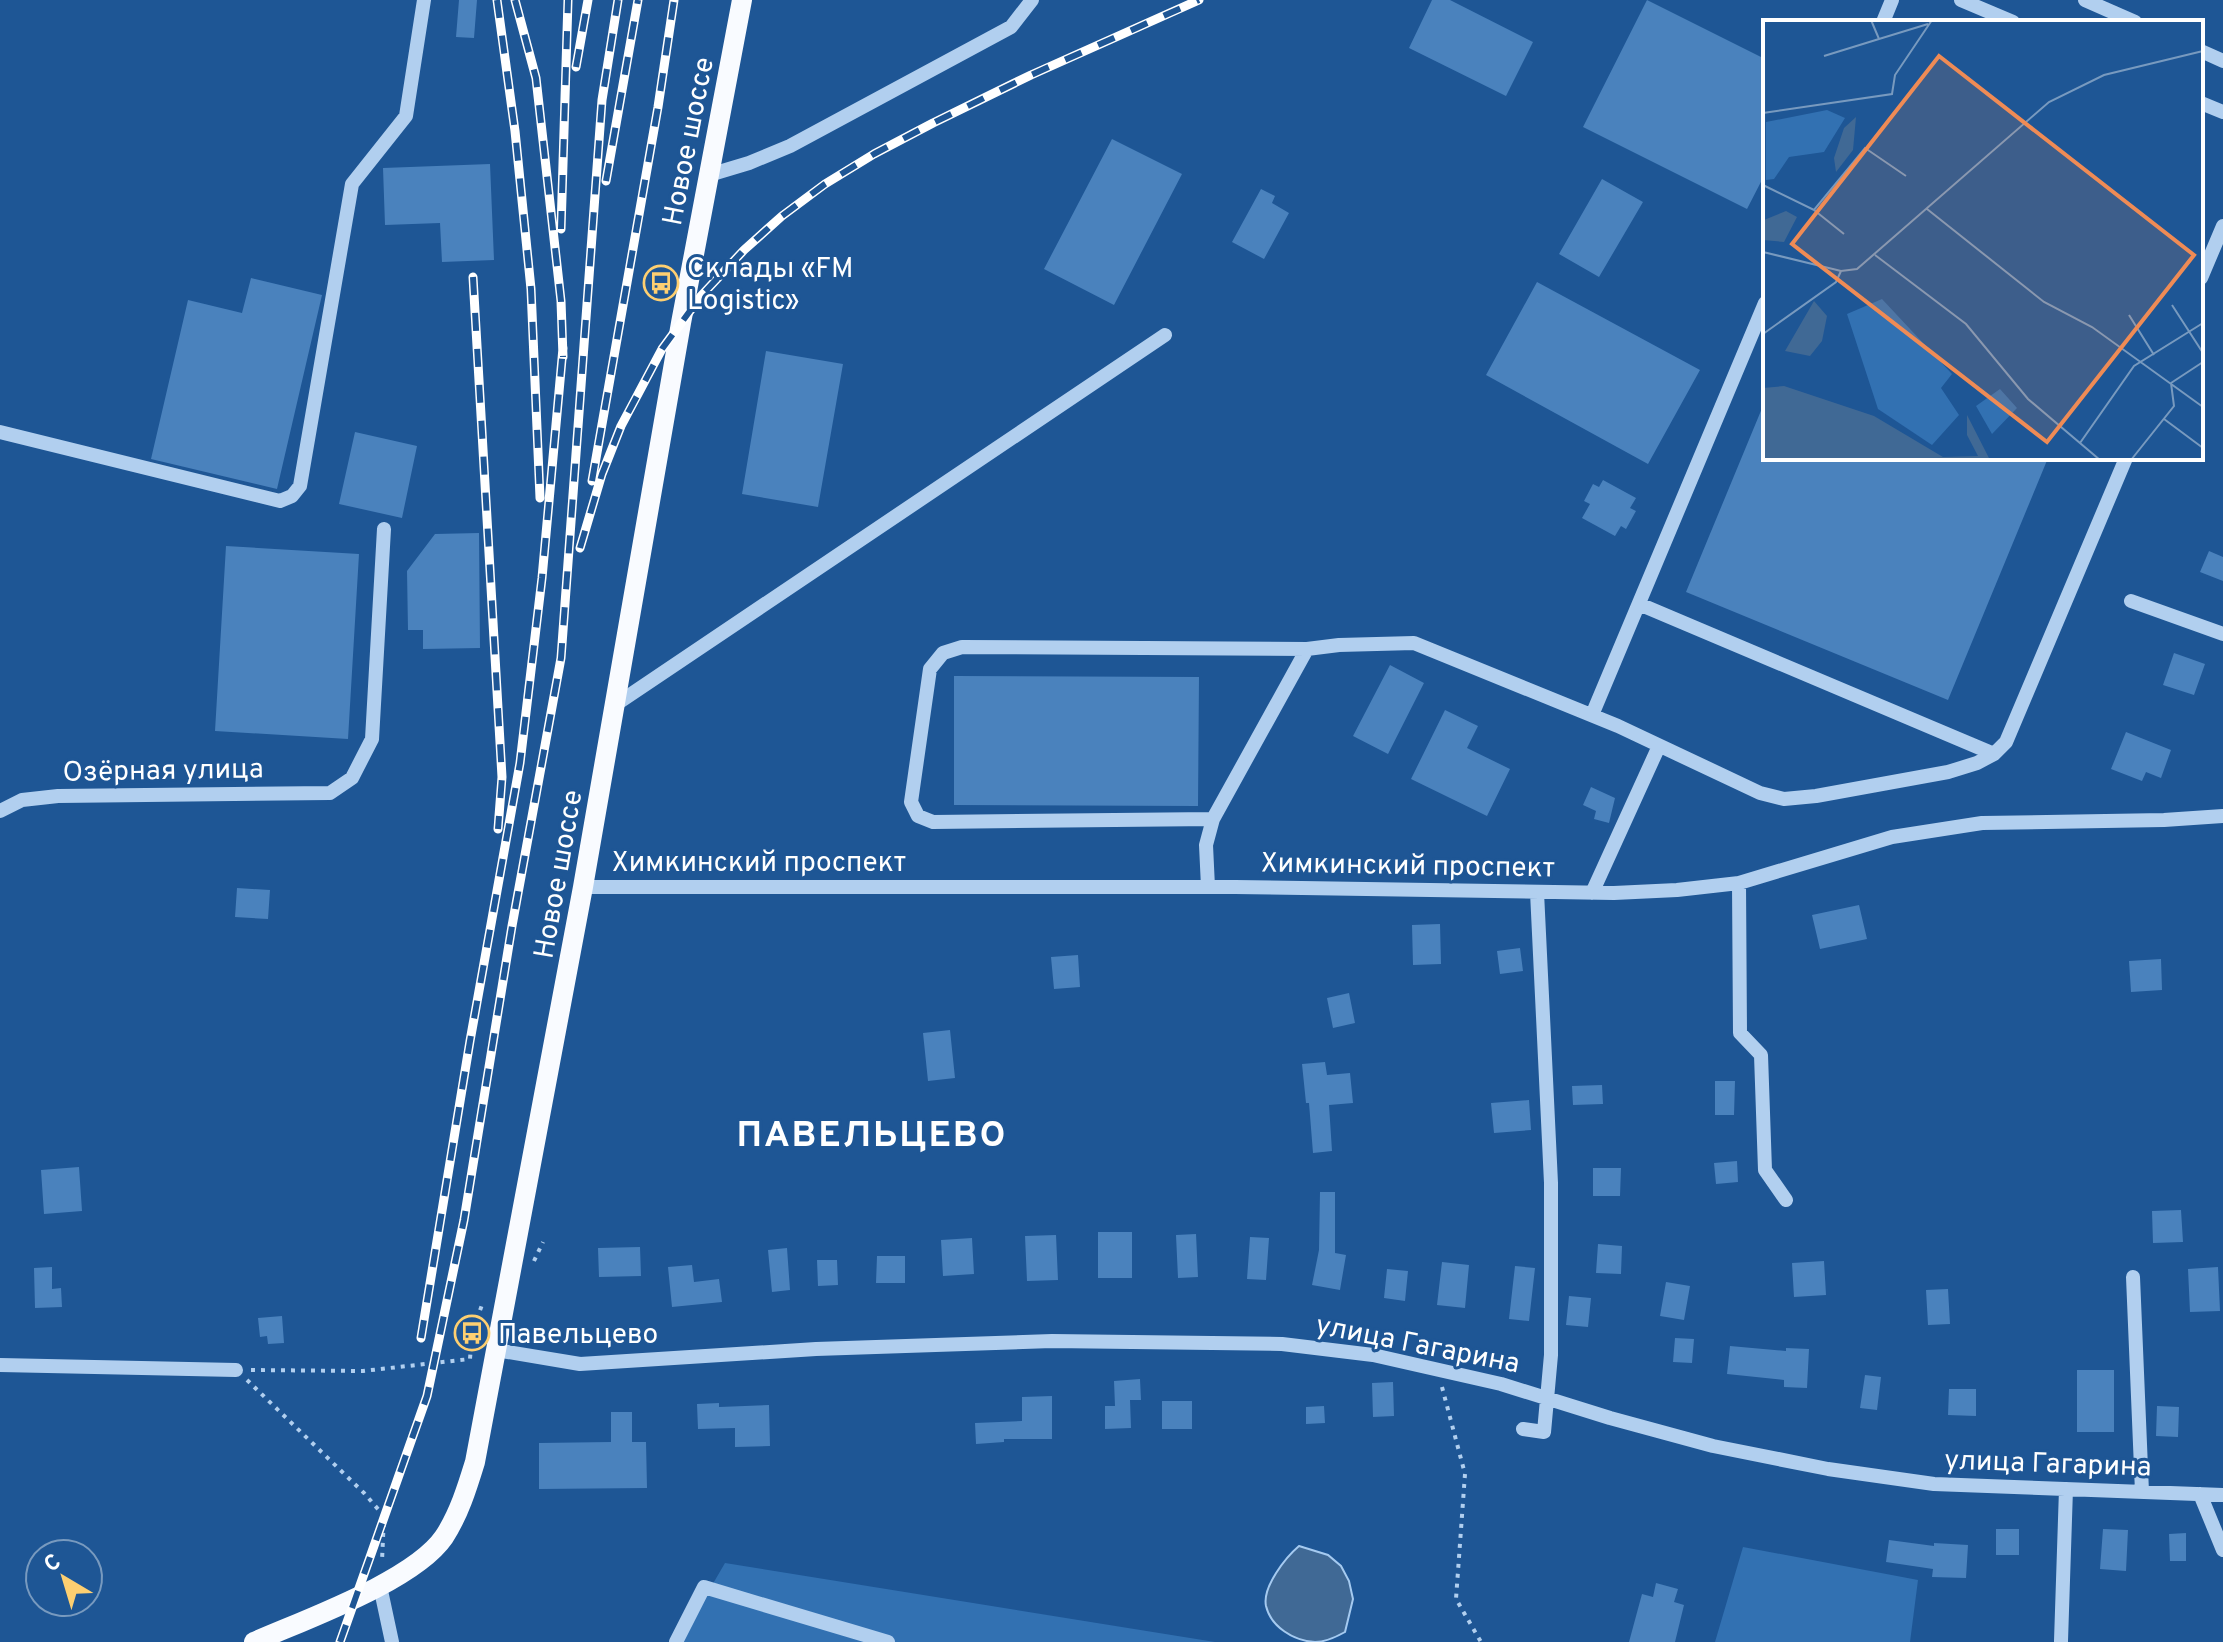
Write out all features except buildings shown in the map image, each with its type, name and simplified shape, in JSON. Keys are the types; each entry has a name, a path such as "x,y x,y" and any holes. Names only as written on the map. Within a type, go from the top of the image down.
{"main road":[{"name":"Новое шоссе","path":"254,1642 380,1586 417,1562 442,1539 461,1506 475,1462 583,887 681,323 742,0"}],"street":[{"path":"0,432 280,501 292,496 300,486 352,184 406,116 424,0"},
{"path":"709,175 790,146 984,42 1011,27 1032,0"},
{"path":"1884,20 1892,0"},
{"path":"1961,0 2008,20"},
{"path":"2085,0 2130,20"},
{"path":"2203,52 2223,61"},
{"path":"2203,104 2223,112"},
{"path":"2203,273 2223,226"},
{"path":"1592,715 1763,308"},
{"path":"615,705 1165,335"},
{"path":"1213,819 933,822 918,816 911,802 930,669 943,653 962,647 1307,649 1414,643 1592,715 1760,793 1784,799 1816,796 1948,772 1977,763 1994,754 2006,742 2125,460"},
{"name":"Озёрная улица","path":"0,811 22,800 58,796 330,793 352,778 372,739 384,529"},
{"path":"2131,601 2223,634"},
{"path":"1639,604 1994,754"},
{"path":"1208,887 1206,845 1213,819 1307,649"},
{"path":"1592,893 1659,746"},
{"name":"Химкинский проспект","path":"583,887 1208,887 1592,893 1677,890 1739,883 1892,837 1982,823 2223,816"},
{"path":"1739,883 1740,1033 1761,1055 1765,1170 1786,1200"},
{"path":"1523,1429 1544,1432 1551,1355 1551,1183 1537,892"},
{"path":"2133,1277 2142,1492"},
{"name":"улица Гагарина","path":"496,1350 580,1364 816,1349 1052,1341 1282,1344 1373,1355 1501,1384 1713,1446 1828,1469 1934,1484 2223,1495"},
{"path":"0,1365 236,1370"},
{"path":"2061,1641 2066,1489"},
{"path":"2200,1494 2223,1550"},
{"path":"380,1586 392,1642"},
{"path":"676,1642 704,1587 888,1642"}],"path":[{"path":"236,1370 363,1371 470,1359 472,1333"},
{"path":"236,1370 384,1516 380,1586"},
{"path":"1438,1370 1465,1474 1456,1599 1481,1642"}],"shaded area":[{"path":"1299,1546 1328,1555 1341,1566 1349,1581 1353,1599 1345,1632 1327,1640 1315,1642 1292,1636 1278,1626 1266,1606 1271,1582"},
{"path":"1743,1547 1918,1580 1910,1642 1715,1642"},
{"path":"725,1563 1215,1642 679,1642"}],"railway":[{"path":"497,0 515,131 531,289 540,498"},
{"path":"515,0 536,78 561,301 563,357"},
{"path":"561,229 568,0"},
{"path":"576,67 588,0"},
{"path":"340,1642 427,1396 464,1220 512,926 561,658 602,100 618,0"},
{"path":"606,181 638,0"},
{"path":"592,481 674,0"},
{"path":"580,548 602,474 621,426 662,349 701,296 744,250 782,216 825,184 933,123 1031,75 1199,0"},
{"path":"473,277 502,777 498,829"},
{"path":"421,1338 520,763 542,578 563,348"}],"place":[{"name":"Склады «FM Logistic»","path":"661,283"},
{"name":"Павельцево","path":"472,1333"}],"district":[{"name":"ПАВЕЛЬЦЕВО","path":"872,1133"}]}
